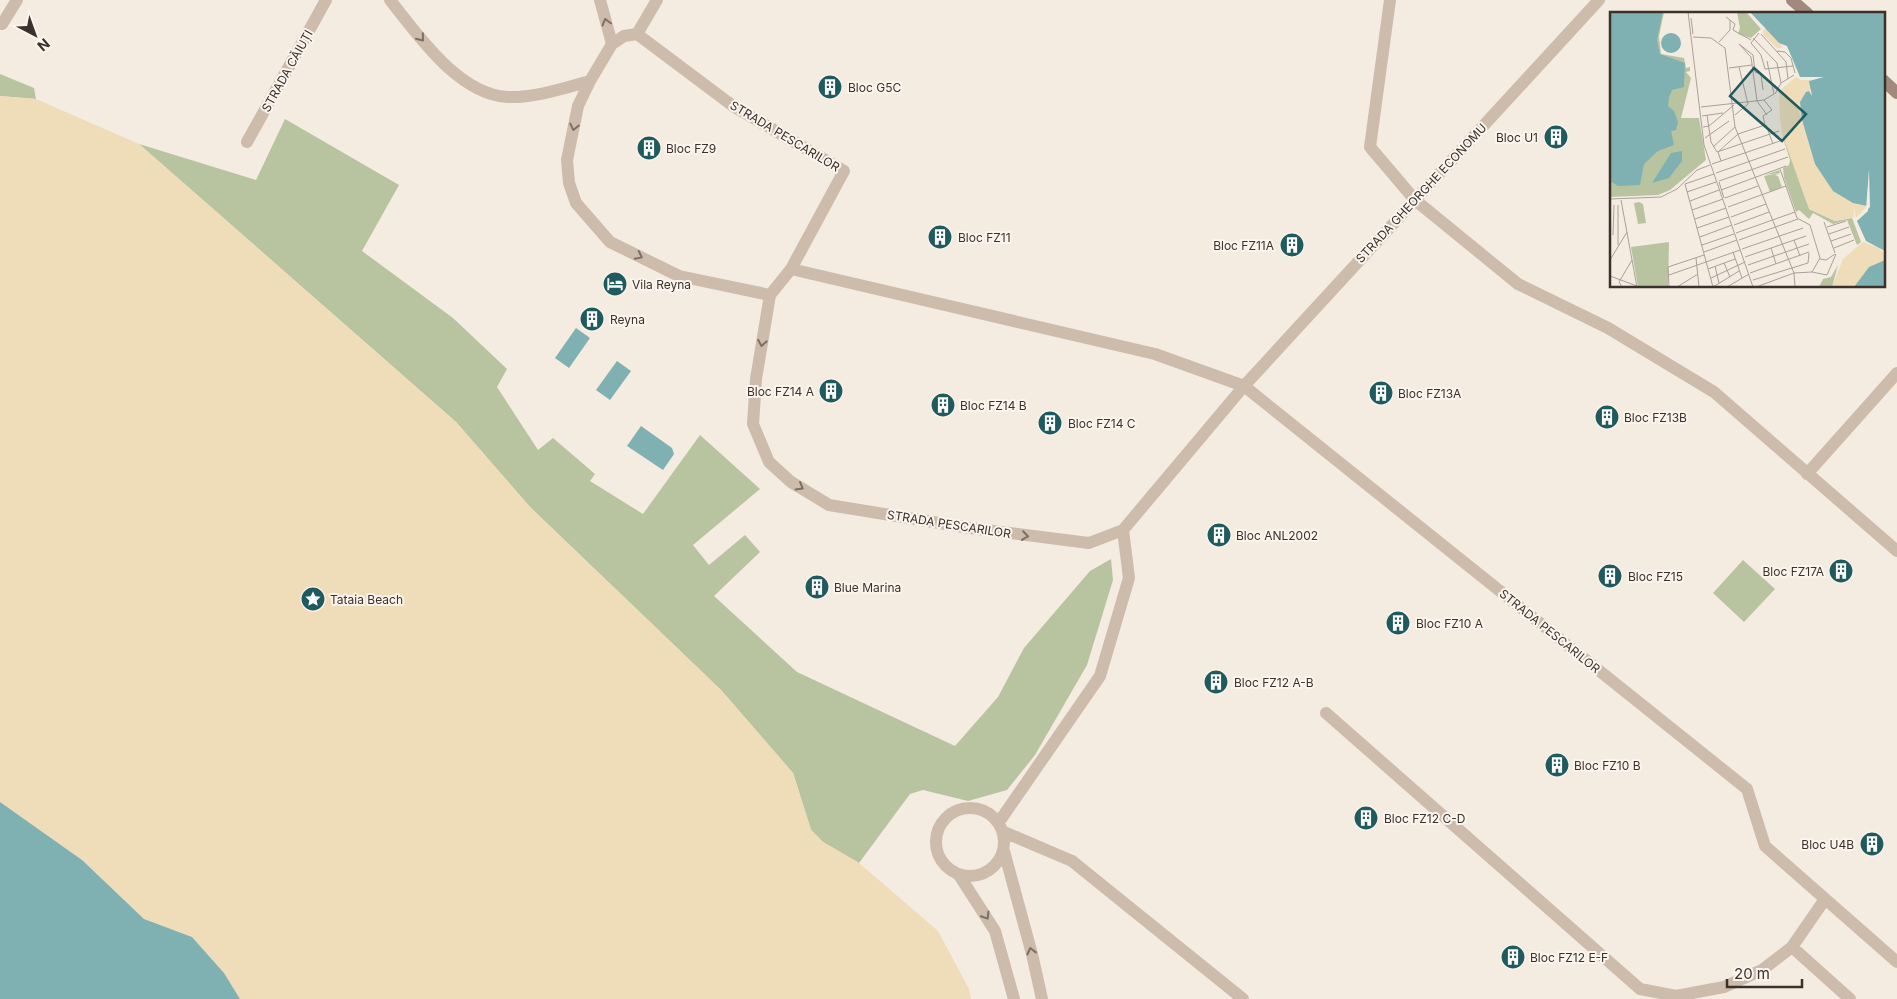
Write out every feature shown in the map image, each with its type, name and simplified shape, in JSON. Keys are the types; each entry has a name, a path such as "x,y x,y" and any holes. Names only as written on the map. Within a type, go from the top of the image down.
{"street":[{"path":"2,24 17,0"},
{"name":"STRADA CĂIUȚI","path":"248,142 326,0"},
{"path":"390,0 432,51 472,87 507,97 539,94 590,81"},
{"path":"600,0 612,44"},
{"path":"657,0 637,34 624,36 612,44 578,106 567,160 569,183 576,203 610,242 679,276 770,295"},
{"path":"1390,0 1370,146 1415,200 1518,284 1608,328 1714,392 1806,474 1897,551"},
{"name":"STRADA GHEORGHE ECONOMU","path":"1244,386 1599,0"},
{"path":"1792,0 1806,12"},
{"name":"STRADA PESCARILOR","path":"637,34 733,106 844,171 791,269 770,295 756,379 753,424 769,462 790,482 829,505 970,528 1089,543 1123,530 1244,386"},
{"path":"1884,81 1897,92"},
{"name":"STRADA PESCARILOR","path":"791,269 1155,354 1244,386 1747,789 1765,846 1897,962"},
{"path":"1806,474 1897,373"},
{"path":"1042,999 1004,851 1001,827 1100,676 1129,578 1123,530"},
{"path":"1326,713 1640,989 1676,996 1724,987 1762,970 1792,947 1825,899"},
{"path":"1014,999 995,931 959,875 945,865 936,850 936,837 939,826 946,816 956,810 968,807 980,808 990,813 1001,827 1072,861 1243,999"},
{"path":"959,875 972,876 983,874 993,868 1004,851"},
{"path":"1792,947 1850,999"}],"green space":[{"path":"0,74 34,88 36,99 0,96"},
{"path":"285,119 399,185 362,251 453,318 507,369 497,387 538,450 553,438 595,474 590,481 643,514 700,435 760,489 693,545 709,565 745,535 760,552 714,596 797,672 955,746 998,697 1024,648 1090,571 1111,559 1113,580 1087,665 1035,755 1007,790 968,801 923,790 910,794 859,863 823,842 811,830 793,773 721,690 530,507 456,422 139,144 256,180"},
{"path":"1743,560 1775,589 1744,622 1713,593"}],"sand":[{"name":"Tataia Beach","path":"0,96 36,99 139,144 456,422 530,507 721,690 793,773 811,830 823,842 859,863 938,931 969,989 971,999 240,999 224,973 192,937 144,919 82,860 0,802"}],"water":[{"path":"576,328 590,338 569,368 555,358"},
{"path":"617,361 631,371 610,400 596,390"},
{"path":"641,426 672,448 674,454 663,470 627,446"},
{"path":"0,802 82,860 144,919 192,937 224,973 240,999 0,999"}],"place":[{"name":"Bloc G5C","path":"830,87"},
{"name":"Bloc U1","path":"1556,137"},
{"name":"Bloc FZ9","path":"649,148"},
{"name":"Bloc FZ11","path":"940,237"},
{"name":"Bloc FZ11A","path":"1292,245"},
{"name":"Vila Reyna","path":"615,284"},
{"name":"Reyna","path":"592,319"},
{"name":"Bloc FZ14 A","path":"831,391"},
{"name":"Bloc FZ13A","path":"1381,393"},
{"name":"Bloc FZ14 B","path":"943,405"},
{"name":"Bloc FZ13B","path":"1607,417"},
{"name":"Bloc FZ14 C","path":"1050,423"},
{"name":"Bloc ANL2002","path":"1219,535"},
{"name":"Bloc FZ17A","path":"1841,571"},
{"name":"Bloc FZ15","path":"1610,576"},
{"name":"Blue Marina","path":"817,587"},
{"name":"Tataia Beach","path":"313,599"},
{"name":"Bloc FZ10 A","path":"1398,623"},
{"name":"Bloc FZ12 A-B","path":"1216,682"},
{"name":"Bloc FZ10 B","path":"1557,765"},
{"name":"Bloc FZ12 C-D","path":"1366,818"},
{"name":"Bloc U4B","path":"1872,844"},
{"name":"Bloc FZ12 E-F","path":"1513,957"}]}
